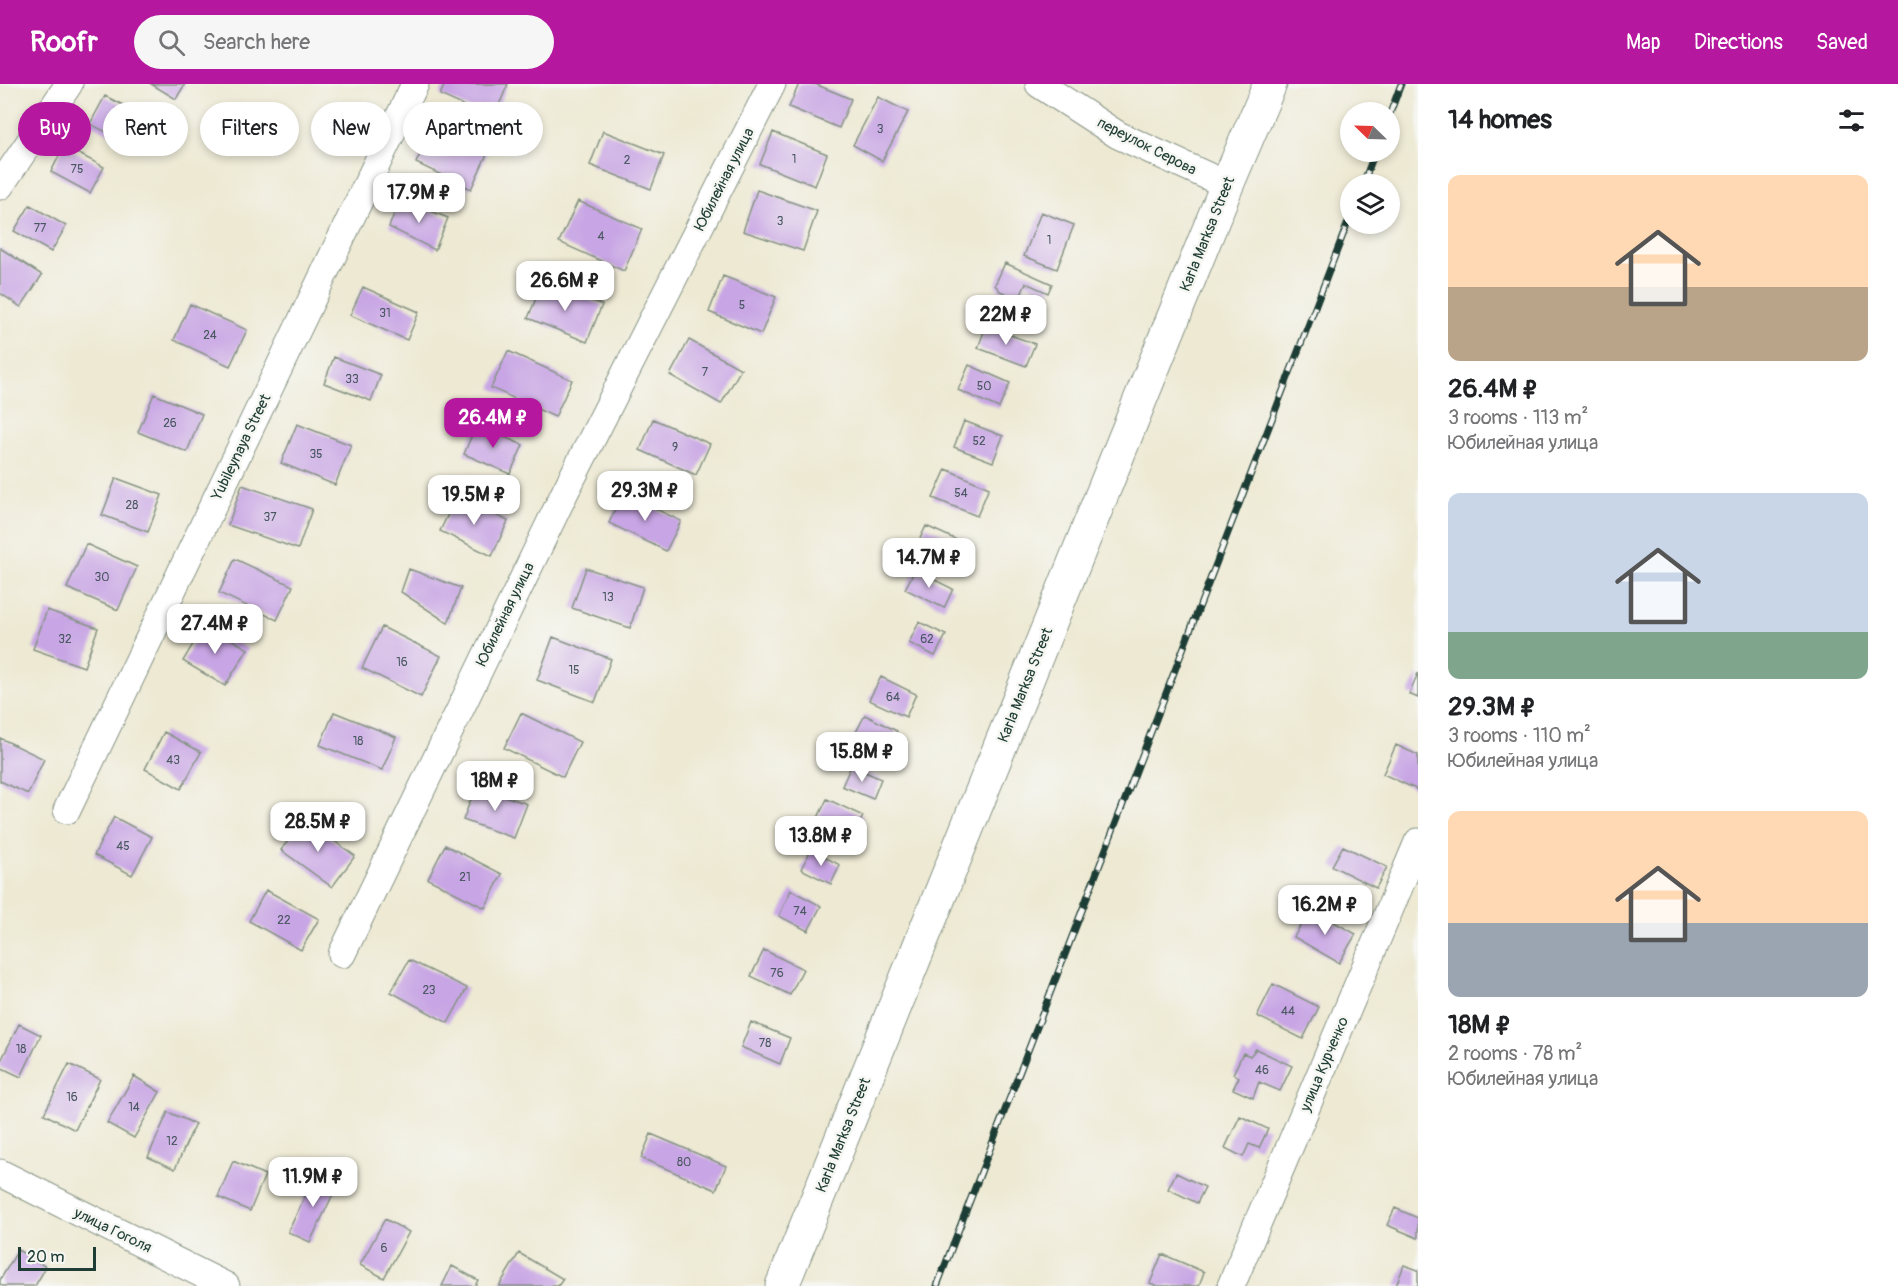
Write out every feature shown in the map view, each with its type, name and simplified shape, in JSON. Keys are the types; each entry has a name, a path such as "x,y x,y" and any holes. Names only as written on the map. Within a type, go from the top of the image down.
{"street":[{"path":"0,186 69,84"},
{"name":"Yubileynaya Street","path":"67,810 415,84"},
{"name":"Юбилейная улица","path":"342,954 566,490 772,84"},
{"name":"переулок Серова","path":"1039,84 1118,135 1227,185"},
{"name":"Karla Marksa Street","path":"782,1286 1227,185 1270,84"},
{"name":"улица Курченко","path":"1231,1286 1418,842"},
{"name":"улица Гоголя","path":"0,1173 226,1286"}],"building":[{"path":"151,84 185,84 176,99"},
{"path":"445,84 508,84 500,102 455,102 440,95"},
{"path":"799,84 815,84 851,99 839,128 789,107"},
{"path":"105,96 117,102 103,102 103,130 91,124"},
{"path":"878,97 908,112 882,161 853,145"},
{"path":"603,131 664,155 651,189 590,165"},
{"path":"773,132 827,154 815,186 760,164"},
{"path":"59,156 83,156 104,167 90,193 51,172"},
{"path":"419,156 486,156 471,189 416,163"},
{"path":"757,190 817,211 803,251 743,231"},
{"path":"400,199 448,218 435,250 389,227"},
{"path":"578,201 642,229 624,271 559,242"},
{"path":"30,205 66,226 51,252 14,231"},
{"path":"1041,212 1074,225 1057,269 1024,256"},
{"path":"0,248 42,275 21,307 0,293"},
{"path":"1005,263 1052,284 1048,293 1026,283 1019,300 1000,291 995,285"},
{"path":"723,276 776,297 761,334 709,312"},
{"path":"543,281 602,305 587,342 528,318"},
{"path":"363,287 419,312 407,340 350,315"},
{"path":"190,304 247,330 230,366 174,340"},
{"path":"986,326 1035,344 1026,366 978,348"},
{"path":"689,340 741,369 721,404 670,375"},
{"path":"508,351 572,380 555,417 491,388"},
{"path":"334,357 381,375 371,401 324,383"},
{"path":"969,365 1010,383 999,408 958,390"},
{"path":"154,394 202,414 187,452 138,432"},
{"path":"653,419 710,444 696,475 640,450"},
{"path":"964,421 1003,436 993,462 954,447"},
{"path":"297,424 351,445 335,485 281,463"},
{"path":"476,425 523,445 510,474 464,454"},
{"path":"946,469 989,488 977,516 933,498"},
{"path":"116,478 162,495 148,532 102,515"},
{"path":"242,485 312,509 298,549 228,525"},
{"path":"623,493 681,521 666,551 609,523"},
{"path":"457,496 508,521 492,556 440,531"},
{"path":"926,526 966,544 957,563 917,545"},
{"path":"86,544 137,567 118,610 67,588"},
{"path":"235,559 293,586 277,620 219,593"},
{"path":"586,568 643,587 630,628 572,608"},
{"path":"409,569 461,588 448,623 401,592"},
{"path":"915,570 953,589 944,608 905,589"},
{"path":"47,610 98,628 84,667 33,649"},
{"path":"919,622 946,635 935,656 909,643"},
{"path":"205,624 248,649 225,686 183,661"},
{"path":"382,627 441,656 421,697 362,668"},
{"path":"553,637 611,659 595,702 537,680"},
{"path":"1418,673 1418,698 1409,694"},
{"path":"881,677 916,694 906,717 869,700"},
{"path":"334,712 396,737 382,770 320,745"},
{"path":"521,713 580,742 563,777 504,748"},
{"path":"865,715 897,731 885,755 853,738"},
{"path":"164,732 201,752 181,789 145,769"},
{"path":"0,738 44,759 28,794 0,781"},
{"path":"1396,745 1418,755 1418,790 1383,774"},
{"path":"851,766 881,779 873,799 842,786"},
{"path":"476,786 527,804 514,838 463,820"},
{"path":"827,799 863,816 852,839 816,822"},
{"path":"114,817 152,837 132,875 94,855"},
{"path":"304,819 355,856 332,887 281,850"},
{"path":"445,845 502,874 485,908 428,879"},
{"path":"1343,846 1387,867 1376,888 1332,866"},
{"path":"811,850 840,865 831,884 801,869"},
{"path":"266,890 319,919 301,950 249,921"},
{"path":"791,890 821,906 808,931 779,916"},
{"path":"1310,909 1356,934 1339,963 1294,937"},
{"path":"764,950 803,969 790,995 751,976"},
{"path":"409,960 467,988 448,1023 391,992"},
{"path":"1273,984 1319,1007 1303,1039 1257,1016"},
{"path":"751,1022 790,1038 780,1064 741,1047"},
{"path":"19,1024 41,1035 21,1077 0,1067"},
{"path":"1256,1049 1292,1066 1280,1091 1259,1082 1253,1098 1233,1089 1239,1077 1233,1074 1243,1053 1250,1056"},
{"path":"69,1064 100,1079 75,1130 44,1114"},
{"path":"134,1076 160,1092 134,1138 107,1123"},
{"path":"168,1112 195,1124 175,1169 148,1157"},
{"path":"1240,1116 1268,1129 1259,1148 1249,1144 1243,1157 1225,1148"},
{"path":"651,1134 726,1166 716,1190 641,1158"},
{"path":"233,1161 265,1175 250,1211 218,1197"},
{"path":"316,1173 338,1184 310,1242 288,1232"},
{"path":"1176,1173 1205,1187 1197,1203 1168,1189"},
{"path":"1395,1208 1418,1218 1418,1238 1387,1225"},
{"path":"385,1219 409,1232 384,1278 360,1265"},
{"path":"18,1250 46,1267 35,1286 3,1286 0,1284 0,1280"},
{"path":"519,1253 563,1279 558,1286 499,1286"},
{"path":"1162,1254 1204,1272 1199,1286 1157,1286 1150,1283"},
{"path":"1404,1265 1418,1270 1418,1286 1396,1286"},
{"path":"452,1266 478,1280 475,1286 442,1286"}],"railway":[{"path":"1394,102 1401,84"},
{"path":"1367,174 1371,162"},
{"path":"937,1286 1343,234"}]}
